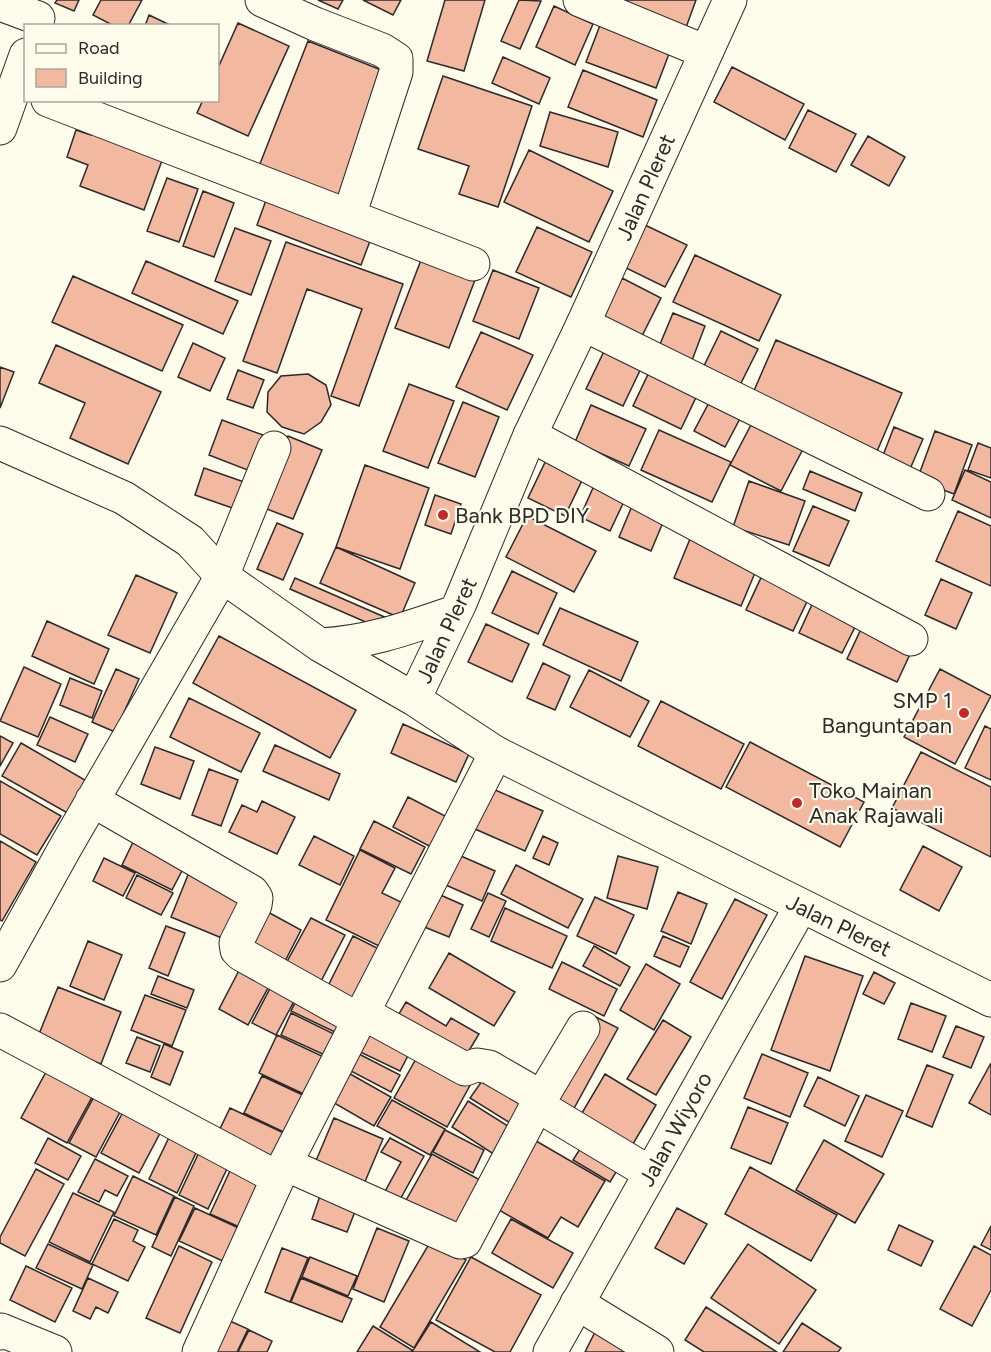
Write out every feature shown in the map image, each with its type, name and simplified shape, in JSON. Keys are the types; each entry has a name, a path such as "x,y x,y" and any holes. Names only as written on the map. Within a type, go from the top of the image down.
{"street":[{"path":"262,0 396,58 396,72 349,216"},
{"path":"580,0 706,52"},
{"name":"Jalan Pleret","path":"730,0 530,435 455,612 414,699 496,753 991,1000"},
{"path":"0,4 39,15"},
{"path":"0,128 20,90 24,67"},
{"path":"53,102 473,264"},
{"path":"583,324 928,494"},
{"path":"530,435 911,639"},
{"path":"0,442 124,498 190,541 222,576 320,645 414,699"},
{"path":"0,965 92,800 222,576 274,448"},
{"path":"320,645 352,643 380,637 455,612"},
{"path":"199,1352 282,1171 496,753"},
{"path":"92,800 252,892 256,898 255,905 236,944 241,954 465,1069 477,1065 489,1067 650,1173"},
{"name":"Jalan Wiyoro","path":"550,1352 801,906"},
{"path":"0,1030 282,1171 460,1242 465,1241 539,1101 583,1028"},
{"path":"577,1303 657,1352"},
{"path":"0,1331 55,1352"}],"building":[{"path":"57,0 79,0 74,11 55,3"},
{"path":"101,0 142,0 129,24 110,24 93,15"},
{"path":"318,0 343,0 338,9"},
{"path":"363,0 401,0 393,15"},
{"path":"445,0 485,0 464,71 427,61"},
{"path":"519,0 541,1 520,49 501,41"},
{"path":"597,0 696,0 684,33"},
{"path":"554,6 593,24 575,65 536,47"},
{"path":"149,15 168,24 146,24"},
{"path":"602,20 672,46 656,88 586,62"},
{"path":"238,23 289,46 248,136 197,113 202,102 219,102 219,66"},
{"path":"308,41 389,73 338,205 256,174"},
{"path":"503,57 550,78 539,104 492,83"},
{"path":"732,67 804,104 785,140 714,102"},
{"path":"583,70 657,100 643,137 568,107"},
{"path":"443,76 532,106 498,207 459,194 469,166 418,149"},
{"path":"808,110 856,134 836,172 789,148"},
{"path":"550,112 618,132 608,167 540,146"},
{"path":"93,129 164,155 144,210 80,186 88,165 67,157 76,130 91,135"},
{"path":"868,136 905,157 889,186 851,165"},
{"path":"529,150 613,191 589,242 504,202"},
{"path":"167,178 198,189 179,242 147,231"},
{"path":"203,191 234,203 214,257 183,246"},
{"path":"269,192 373,233 361,265 257,225"},
{"path":"645,225 687,245 665,287 624,267"},
{"path":"537,227 592,252 571,297 516,272"},
{"path":"235,228 271,241 251,295 215,281"},
{"path":"286,242 403,284 359,406 331,396 362,309 307,289 277,373 243,361"},
{"path":"695,255 781,295 759,341 673,302"},
{"path":"421,260 475,280 449,348 395,328"},
{"path":"146,261 238,301 223,334 132,293"},
{"path":"493,270 539,288 519,339 473,321"},
{"path":"73,276 183,325 162,371 52,322"},
{"path":"622,278 661,298 641,338 602,319"},
{"path":"673,313 705,326 691,363 658,349"},
{"path":"721,331 758,349 739,387 702,370"},
{"path":"481,332 533,355 507,410 456,387"},
{"path":"776,340 902,393 875,456 749,402"},
{"path":"193,343 225,358 210,391 178,377"},
{"path":"56,345 161,392 128,464 70,438 85,403 39,383"},
{"path":"607,345 644,362 623,406 586,389"},
{"path":"0,367 14,372 0,408"},
{"path":"651,368 699,391 681,429 633,406"},
{"path":"238,370 264,380 253,408 227,399"},
{"path":"308,374 326,385 331,405 321,422 304,434 282,427 267,412 268,392 281,376"},
{"path":"409,384 454,401 428,468 383,451"},
{"path":"713,395 744,411 725,447 694,431"},
{"path":"463,402 499,417 475,477 438,463"},
{"path":"591,405 646,429 629,466 575,442"},
{"path":"222,420 271,438 258,474 209,455"},
{"path":"752,423 803,449 781,491 730,465"},
{"path":"894,427 923,439 910,469 882,458"},
{"path":"659,430 731,462 712,502 641,470"},
{"path":"935,431 972,445 954,494 917,480"},
{"path":"288,436 322,450 293,519 259,506"},
{"path":"978,443 991,448 991,478 968,470"},
{"path":"549,454 586,472 565,516 528,498"},
{"path":"365,465 429,488 400,569 336,547"},
{"path":"204,468 247,483 238,510 195,495"},
{"path":"965,470 991,482 991,518 952,500"},
{"path":"810,471 862,493 855,511 803,489"},
{"path":"597,479 628,493 610,531 580,517"},
{"path":"749,481 805,501 789,545 733,527"},
{"name":"Bank BPD DIY","path":"435,495 461,504 451,534 425,525"},
{"path":"632,506 664,520 651,551 619,537"},
{"path":"813,506 849,521 829,566 793,551"},
{"path":"958,511 991,526 991,586 936,561"},
{"path":"527,516 596,551 574,592 506,557"},
{"path":"277,523 303,534 283,580 257,569"},
{"path":"692,534 760,561 741,606 674,578"},
{"path":"336,547 415,583 400,618 320,583"},
{"path":"765,569 812,591 793,631 746,610"},
{"path":"512,571 557,593 538,634 492,613"},
{"path":"136,575 177,593 150,653 108,635"},
{"path":"295,578 389,619 384,630 290,589"},
{"path":"941,579 972,593 956,629 925,615"},
{"path":"816,596 860,617 842,653 799,633"},
{"path":"560,608 638,642 621,681 543,645"},
{"path":"47,621 109,649 94,684 32,656"},
{"path":"486,624 529,644 512,682 468,662"},
{"path":"862,627 912,650 897,682 847,659"},
{"path":"219,636 356,710 330,758 193,683"},
{"path":"543,663 570,676 555,710 527,698"},
{"path":"24,667 61,684 38,737 0,721"},
{"path":"116,669 139,679 115,732 92,722"},
{"path":"940,669 991,696 955,764 904,737"},
{"path":"589,670 649,701 630,737 570,707"},
{"path":"70,678 102,691 92,718 60,705"},
{"path":"189,698 260,733 241,772 170,737"},
{"path":"661,701 744,744 721,789 638,746"},
{"path":"50,717 88,734 75,762 37,745"},
{"path":"403,724 469,754 456,782 391,753"},
{"path":"985,726 991,729 991,780 965,768"},
{"path":"0,736 13,743 0,766"},
{"path":"750,742 864,802 840,847 726,787"},
{"path":"21,743 90,783 71,815 2,776"},
{"path":"275,745 340,774 329,800 263,771"},
{"path":"155,747 194,761 180,799 141,784"},
{"path":"921,752 991,787 991,857 892,808"},
{"path":"209,769 238,780 221,826 192,815"},
{"path":"0,781 61,816 37,855 0,834"},
{"path":"493,789 543,811 525,851 475,829"},
{"path":"408,797 447,817 431,847 393,827"},
{"path":"262,801 295,817 277,854 229,832 242,805 257,812"},
{"path":"374,821 425,847 411,874 360,849"},
{"path":"137,834 188,859 172,890 122,865"},
{"path":"314,836 354,856 340,885 299,865"},
{"path":"543,836 558,843 549,865 533,858"},
{"path":"0,841 36,862 2,921 0,920"},
{"path":"923,846 962,867 939,911 900,890"},
{"path":"360,850 395,868 382,893 405,904 383,948 326,920"},
{"path":"452,852 495,871 482,901 439,882"},
{"path":"618,856 658,867 647,909 607,898"},
{"path":"104,858 135,873 123,896 93,881"},
{"path":"516,865 583,899 568,928 501,894"},
{"path":"190,870 248,894 229,941 171,917"},
{"path":"137,875 173,893 161,915 126,898"},
{"path":"678,892 707,904 691,944 661,931"},
{"path":"436,893 463,905 449,937 422,926"},
{"path":"488,893 506,901 489,937 471,929"},
{"path":"595,897 634,915 616,954 577,936"},
{"path":"735,899 767,915 722,999 690,982"},
{"path":"505,908 567,936 552,968 491,941"},
{"path":"266,911 301,930 283,965 247,946"},
{"path":"311,918 345,935 319,985 284,967"},
{"path":"166,926 185,933 168,976 149,968"},
{"path":"353,936 383,951 355,1007 325,992"},
{"path":"663,936 689,947 680,967 654,956"},
{"path":"88,941 122,955 104,1000 70,986"},
{"path":"594,946 630,967 620,986 583,966"},
{"path":"449,953 515,992 494,1026 429,988"},
{"path":"805,956 863,976 830,1071 771,1050"},
{"path":"245,959 275,975 248,1025 219,1009"},
{"path":"562,962 617,989 604,1016 549,989"},
{"path":"646,964 680,984 654,1030 620,1010"},
{"path":"874,972 895,983 884,1004 863,994"},
{"path":"158,976 194,990 187,1008 151,994"},
{"path":"276,977 300,990 276,1035 252,1023"},
{"path":"58,987 121,1012 101,1064 37,1039"},
{"path":"300,993 348,1016 339,1034 291,1011"},
{"path":"145,995 186,1010 172,1046 131,1030"},
{"path":"406,1002 446,1026 451,1018 479,1034 461,1064 393,1024"},
{"path":"911,1003 946,1016 932,1052 898,1039"},
{"path":"291,1013 336,1035 327,1056 281,1035"},
{"path":"594,1016 618,1028 572,1112 548,1100"},
{"path":"663,1020 691,1037 656,1095 627,1079"},
{"path":"368,1026 412,1048 400,1071 356,1050"},
{"path":"956,1026 984,1037 971,1068 943,1057"},
{"path":"277,1035 326,1058 308,1096 259,1073"},
{"path":"137,1037 160,1046 150,1072 126,1063"},
{"path":"164,1044 183,1052 170,1085 151,1077"},
{"path":"421,1050 473,1080 447,1127 394,1098"},
{"path":"355,1052 400,1075 391,1092 347,1069"},
{"path":"762,1054 808,1073 790,1117 744,1098"},
{"path":"52,1061 98,1086 67,1143 21,1118"},
{"path":"991,1063 991,1115 969,1103"},
{"path":"927,1065 953,1075 932,1127 906,1116"},
{"path":"345,1071 391,1097 374,1126 329,1100"},
{"path":"487,1074 531,1102 515,1126 470,1098"},
{"path":"605,1074 656,1105 630,1149 579,1118"},
{"path":"262,1076 307,1097 290,1135 244,1113"},
{"path":"818,1077 859,1096 845,1126 804,1106"},
{"path":"101,1084 127,1099 96,1157 69,1143"},
{"path":"866,1095 903,1111 882,1157 845,1141"},
{"path":"392,1100 445,1129 430,1155 377,1126"},
{"path":"129,1101 167,1120 139,1173 101,1153"},
{"path":"468,1101 511,1128 495,1155 452,1127"},
{"path":"748,1107 788,1123 771,1164 731,1148"},
{"path":"230,1108 286,1134 274,1159 218,1133"},
{"path":"334,1118 383,1139 364,1184 315,1163"},
{"path":"174,1127 202,1140 177,1193 149,1179"},
{"path":"445,1130 484,1150 473,1173 433,1152"},
{"path":"48,1138 81,1156 68,1180 35,1163"},
{"path":"390,1138 424,1156 397,1205 382,1197 401,1162 381,1152"},
{"path":"531,1138 605,1181 578,1227 561,1217 548,1238 492,1206"},
{"path":"587,1138 624,1159 610,1182 573,1160"},
{"path":"824,1140 884,1174 855,1223 796,1190"},
{"path":"203,1144 232,1158 208,1209 179,1195"},
{"path":"432,1154 482,1181 454,1232 404,1204"},
{"path":"95,1159 128,1176 117,1196 105,1190 99,1202 78,1192"},
{"path":"235,1160 270,1176 244,1229 210,1214"},
{"path":"750,1167 837,1215 811,1261 725,1214"},
{"path":"36,1169 64,1184 25,1256 0,1243 0,1237"},
{"path":"133,1176 174,1196 156,1235 114,1216"},
{"path":"73,1193 114,1212 90,1262 49,1242"},
{"path":"320,1196 356,1209 347,1232 312,1219"},
{"path":"175,1197 194,1206 171,1256 152,1247"},
{"path":"195,1208 243,1230 227,1263 179,1241"},
{"path":"677,1208 707,1224 684,1264 655,1248"},
{"path":"114,1219 138,1230 133,1241 145,1247 128,1281 92,1264"},
{"path":"511,1219 573,1253 553,1288 492,1253"},
{"path":"899,1225 933,1241 921,1266 888,1250"},
{"path":"991,1226 991,1250 981,1245"},
{"path":"377,1228 409,1241 384,1302 353,1289"},
{"path":"432,1239 466,1260 414,1348 380,1327"},
{"path":"48,1244 93,1265 82,1289 36,1268"},
{"path":"748,1244 816,1290 779,1344 711,1298"},
{"path":"179,1246 212,1262 180,1333 146,1318"},
{"path":"974,1246 991,1255 991,1290 972,1326 940,1309"},
{"path":"282,1248 308,1258 290,1302 265,1292"},
{"path":"310,1257 357,1276 348,1296 302,1277"},
{"path":"471,1257 541,1295 510,1352 495,1352 436,1320"},
{"path":"26,1266 72,1288 55,1322 10,1300"},
{"path":"88,1278 118,1292 108,1313 96,1307 90,1319 73,1311"},
{"path":"301,1278 352,1299 342,1322 291,1302"},
{"path":"706,1307 777,1352 704,1352 685,1340"},
{"path":"221,1317 248,1329 237,1352 204,1352"},
{"path":"431,1322 480,1352 412,1352"},
{"path":"802,1323 841,1348 838,1352 783,1352"},
{"path":"373,1326 412,1350 411,1352 357,1352"},
{"path":"249,1330 272,1341 267,1352 238,1352"},
{"path":"595,1332 633,1352 585,1352"}],"place":[{"name":"Bank BPD DIY","path":"443,515"},
{"name":"SMP 1 Banguntapan","path":"964,713"},
{"name":"Toko Mainan Anak Rajawali","path":"797,803"}]}
